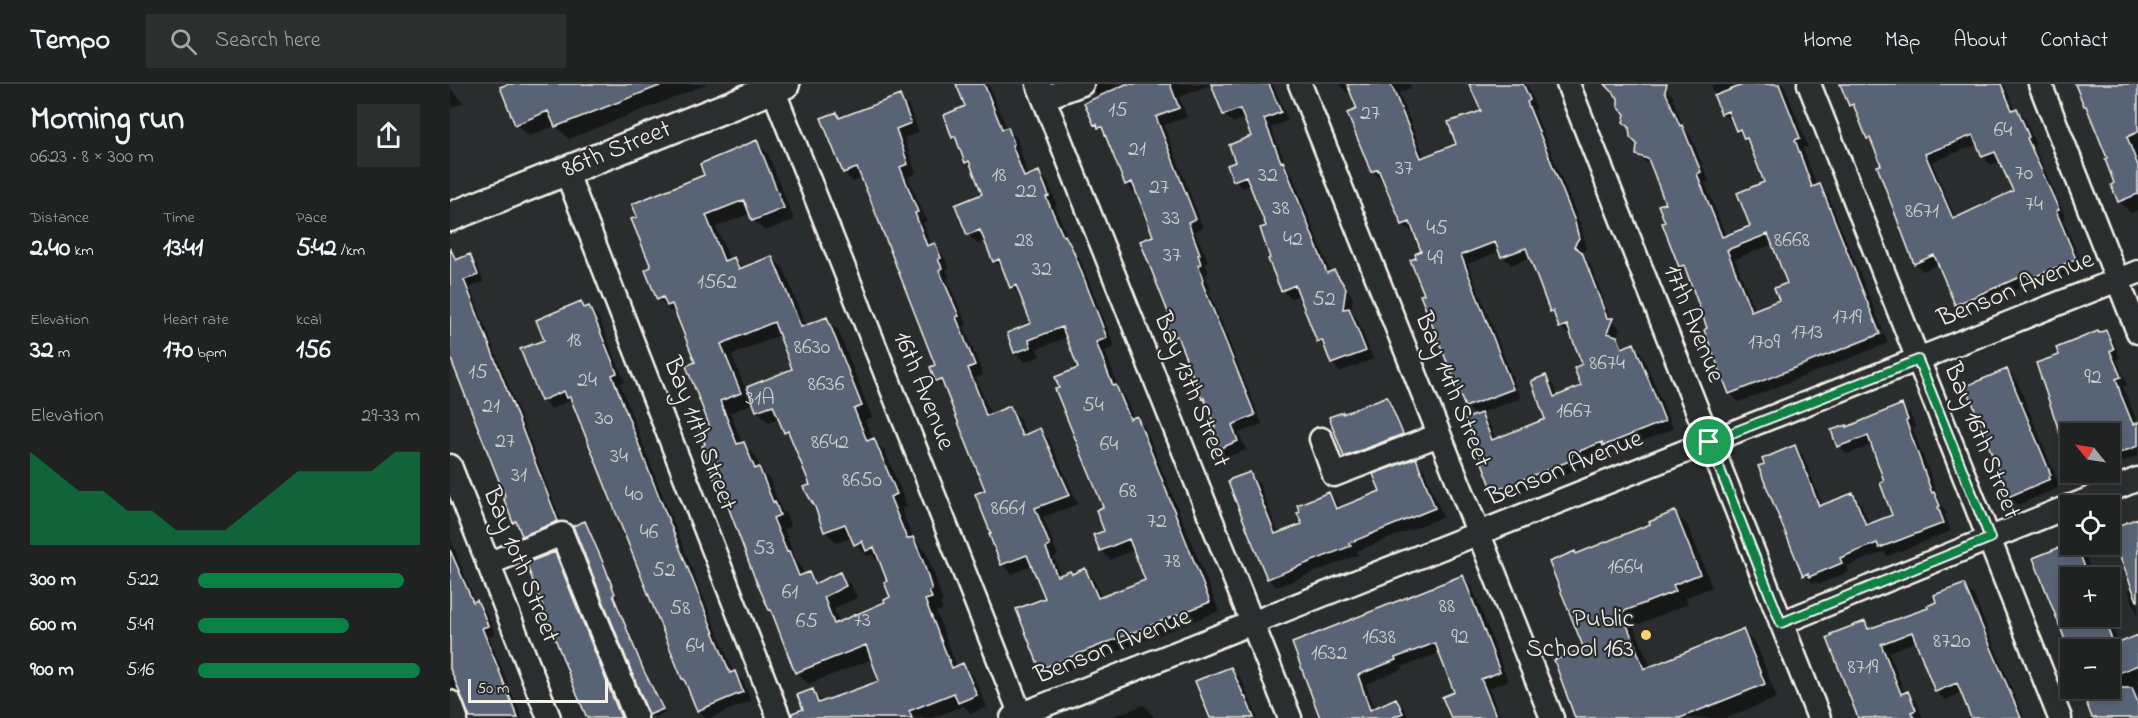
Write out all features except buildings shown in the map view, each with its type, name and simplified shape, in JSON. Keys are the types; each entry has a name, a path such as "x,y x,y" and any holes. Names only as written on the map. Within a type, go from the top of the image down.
{"main road":[{"name":"86th Street","path":"450,217 776,86"}],"street":[{"path":"1041,91 1082,84"},
{"name":"Bay 14th Street","path":"1300,84 1552,718"},
{"name":"17th Avenue","path":"1568,84 1819,718"},
{"name":"Bay 16th Street","path":"1809,84 2060,718"},
{"path":"2040,84 2128,276 2138,332"},
{"name":"16th Avenue","path":"776,86 1019,717"},
{"name":"Bay 13th Street","path":"1041,91 1290,718"},
{"name":"Bay 11th Street","path":"566,171 779,718"},
{"name":"Benson Avenue","path":"1019,717 1252,622 2128,276"},
{"path":"1321,439 1334,475 1439,435"},
{"name":"Bay 10th Street","path":"450,466 549,718"},
{"path":"2098,495 2138,479"},
{"path":"1781,623 2060,510"},
{"path":"488,564 562,534 636,718"},
{"path":"450,702 456,718"}],"place":[{"name":"Public School 163","path":"1646,635"}],"route":[{"path":"1918,360 1990,538 1781,623 1709,442 1918,360"}]}
